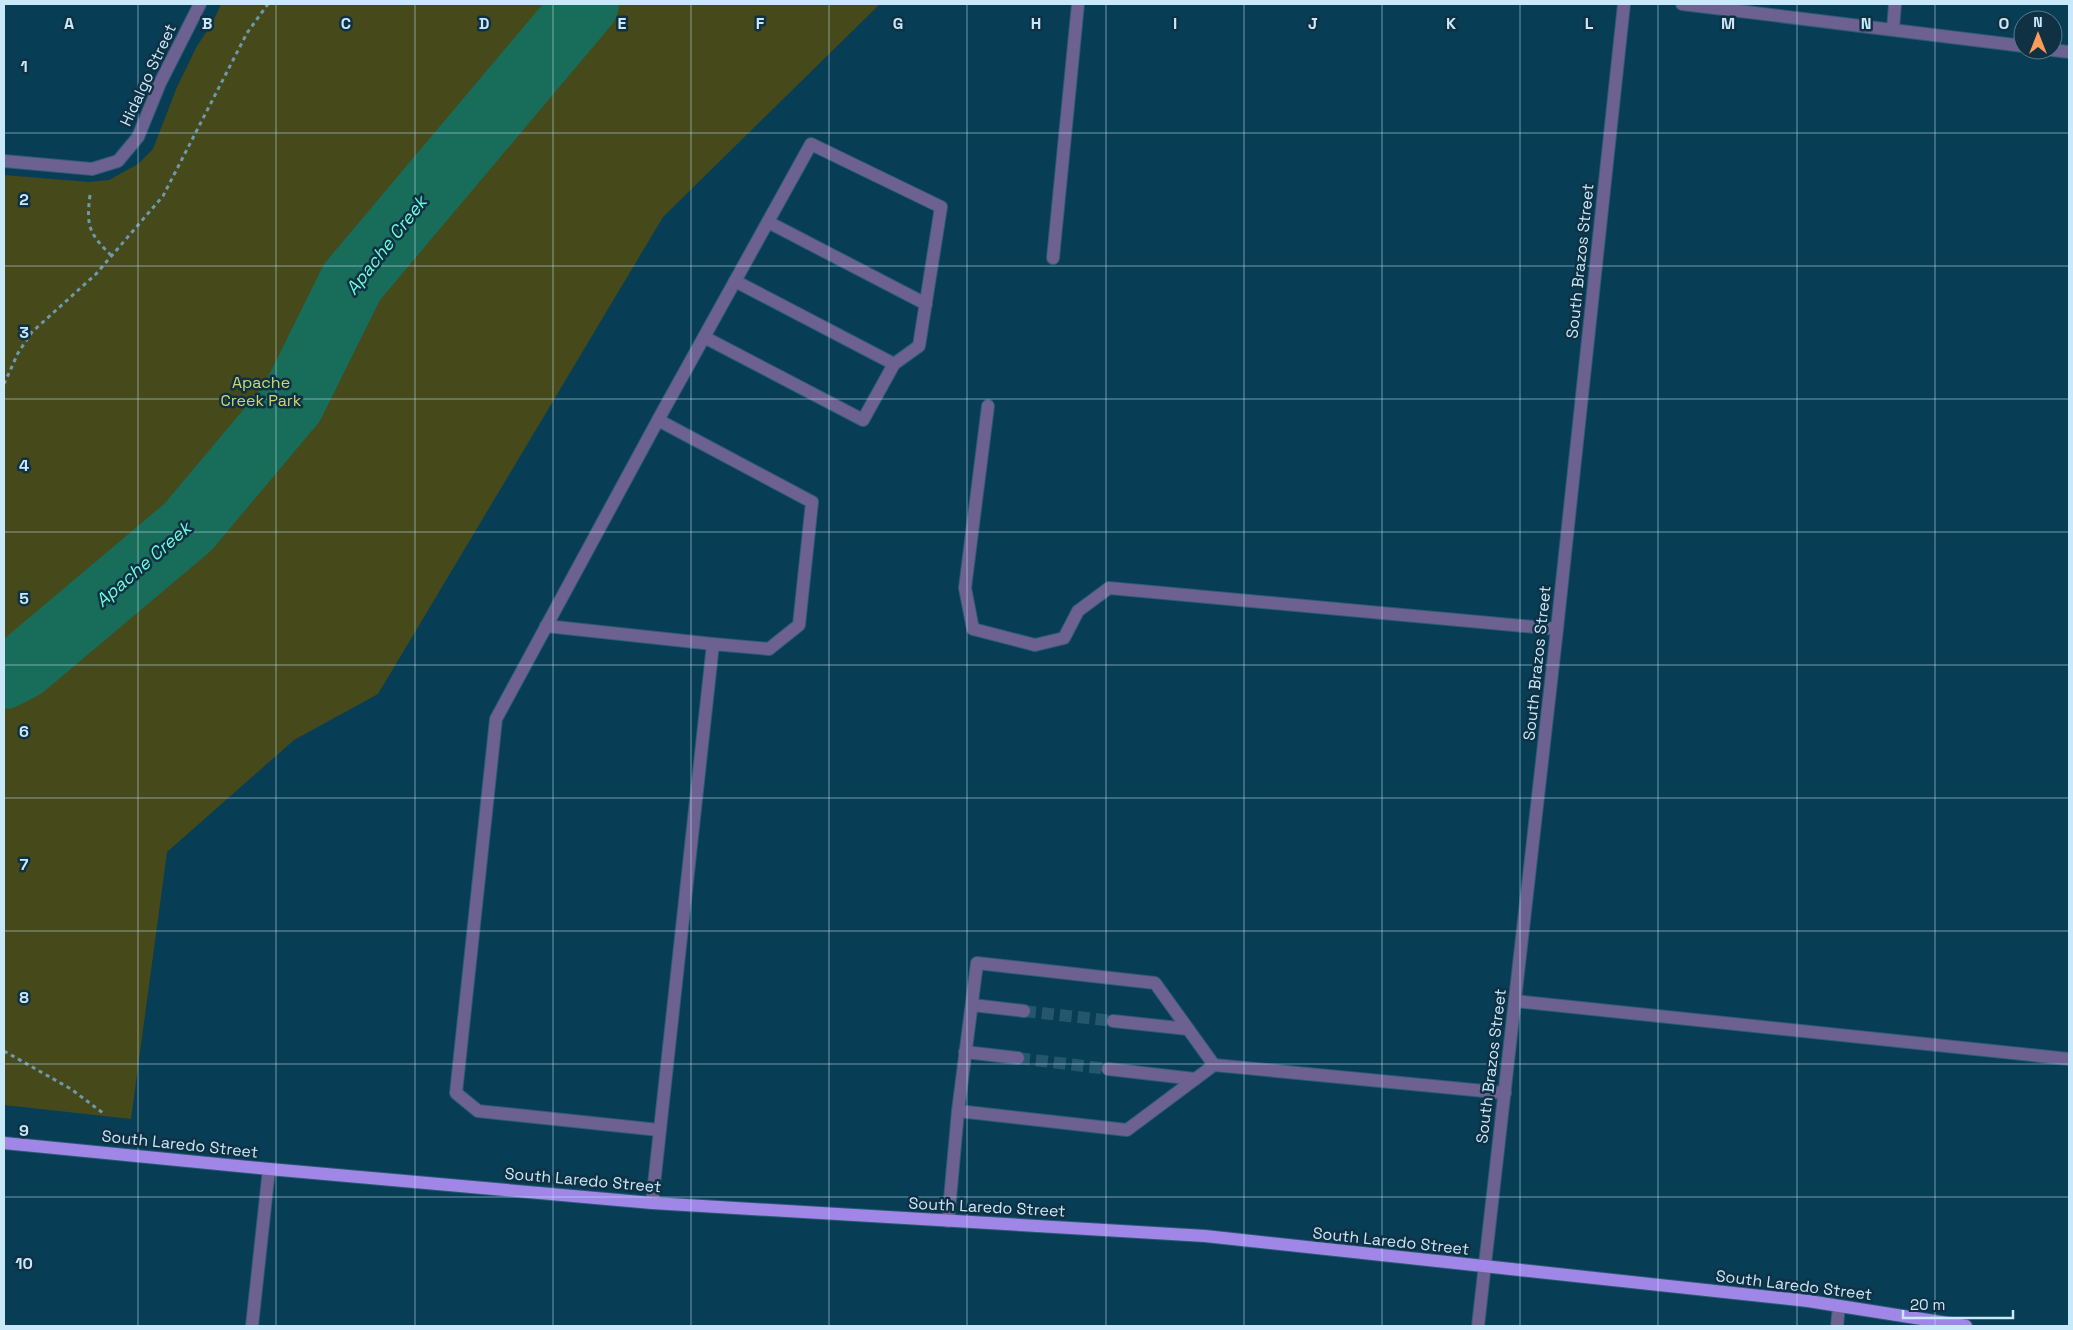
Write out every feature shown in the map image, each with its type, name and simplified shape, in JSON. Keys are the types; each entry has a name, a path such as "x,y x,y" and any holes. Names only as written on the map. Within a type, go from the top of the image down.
{"main road":[{"name":"South Laredo Street","path":"4,1143 652,1203 1205,1236 1808,1301 1966,1326"}],"street":[{"name":"Hidalgo Street","path":"4,161 92,169 118,161 138,137 160,83 200,4"},
{"path":"1053,258 1078,4"},
{"name":"South Brazos Street","path":"1478,1326 1557,629 1624,4"},
{"path":"1682,4 1750,8 2013,45"},
{"path":"1893,28 1895,4"},
{"path":"659,1130 478,1111 456,1093 496,719 658,420 735,280 811,144 941,207 919,346 894,364 863,420 704,337"},
{"path":"768,222 926,304"},
{"path":"735,280 894,364"},
{"path":"988,406 965,588 974,629 1035,645 1064,638 1078,611 1108,588 1557,629"},
{"path":"546,626 713,644 769,648 798,625 812,502 658,420"},
{"path":"652,1203 713,644"},
{"path":"948,1221 958,1111 977,962 1155,983 1214,1064"},
{"path":"1515,1001 2069,1059"},
{"path":"972,1005 1024,1010"},
{"path":"1113,1021 1188,1029"},
{"path":"966,1052 1018,1058"},
{"path":"958,1111 1127,1130 1214,1064 1505,1093"},
{"path":"1108,1069 1195,1079"},
{"path":"252,1326 270,1169"},
{"path":"1837,1326 1838,1306"}],"path":[{"path":"4,384 18,353 32,332 96,274 163,196 242,42 268,4"},
{"path":"90,190 87,216 91,231 112,256"},
{"path":"4,1051 71,1089 103,1112"}],"green space":[{"name":"Apache Creek Park","path":"221,4 880,4 663,217 378,694 294,740 167,852 131,1119 4,1105 4,175 89,182 109,180 138,164 153,149 177,87 197,46 213,22"}],"waterway":[{"name":"Apache Creek","path":"4,676 23,666 188,527 292,403 352,282 586,4"}],"tunnel":[{"path":"1024,1011 1113,1021"},
{"path":"1018,1058 1108,1069"}]}
